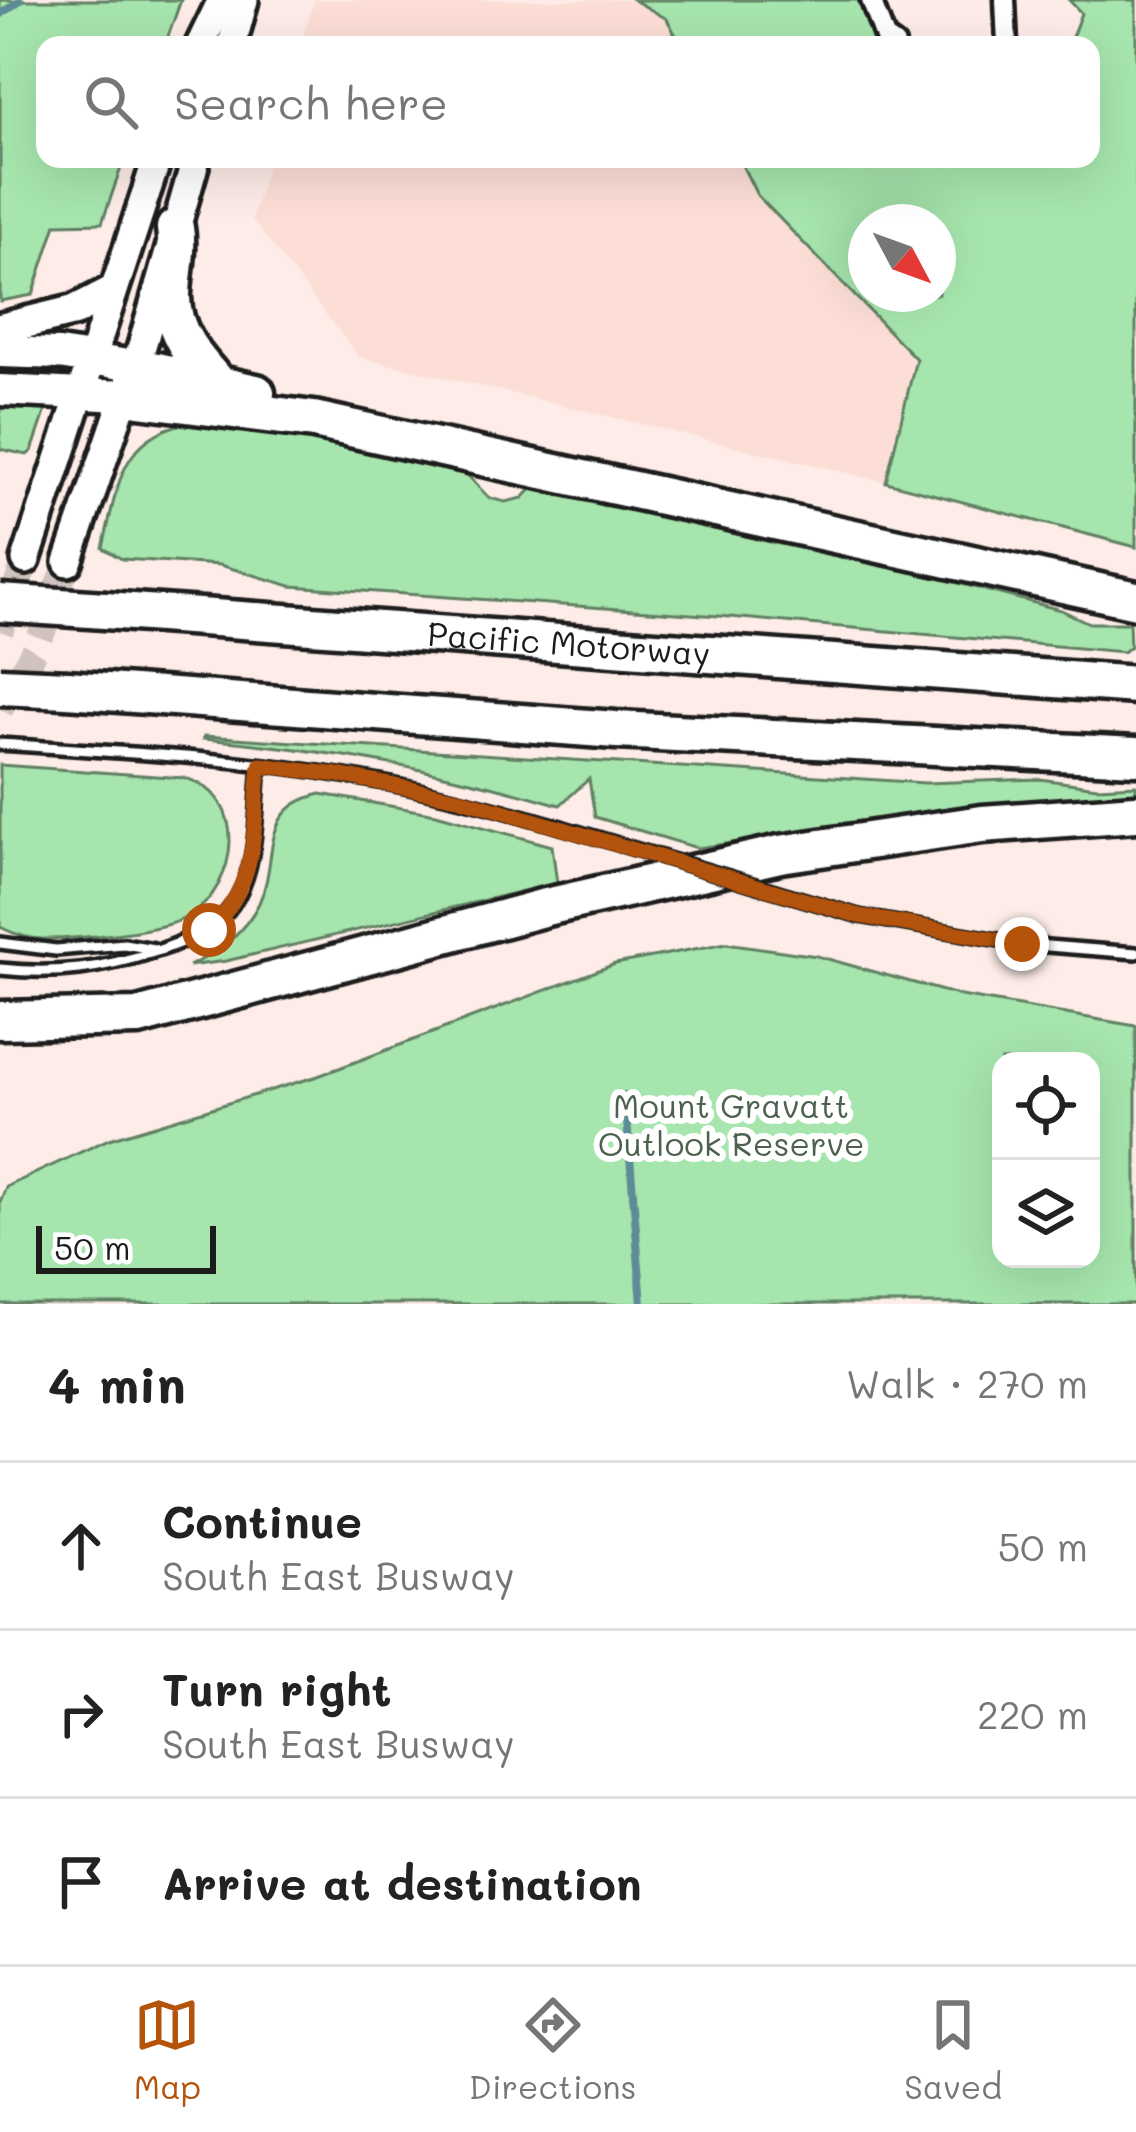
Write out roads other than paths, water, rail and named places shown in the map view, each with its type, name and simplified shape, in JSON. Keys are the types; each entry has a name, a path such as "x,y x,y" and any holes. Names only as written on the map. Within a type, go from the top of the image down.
{"highway":[{"path":"175,228 179,254 172,297 176,316 192,352 217,383"},
{"path":"128,381 217,383 253,391 314,420"},
{"path":"128,381 1136,600"},
{"name":"Pacific Motorway","path":"0,603 1136,685"},
{"path":"0,686 616,730 1136,756"},
{"path":"3,1019 100,1020 192,1006 546,907 780,854 982,824 1136,813"}],"main road":[{"path":"0,329 74,310 111,292"},
{"path":"0,352 92,358 128,381"},
{"path":"0,390 79,393 128,381"}],"street":[{"path":"205,36 223,0"},
{"path":"234,36 244,0"},
{"path":"871,0 884,36"},
{"path":"1005,0 1007,36"},
{"path":"26,560 155,168"},
{"path":"68,562 193,168"}],"lane":[{"path":"0,744 338,775 458,798 859,916 1022,944 1136,953"},
{"path":"0,969 79,971 123,964 209,930 241,892 250,860 260,765"},
{"path":"0,944 56,950 124,944 159,950"}],"waterway":[{"path":"0,15 20,0"},
{"path":"625,1095 642,1304"}],"tunnel":[{"path":"0,631 26,560"},
{"path":"0,709 37,646 68,562"}],"park label":[{"name":"Mount Gravatt Outlook Reserve","path":"731,1125"}]}
